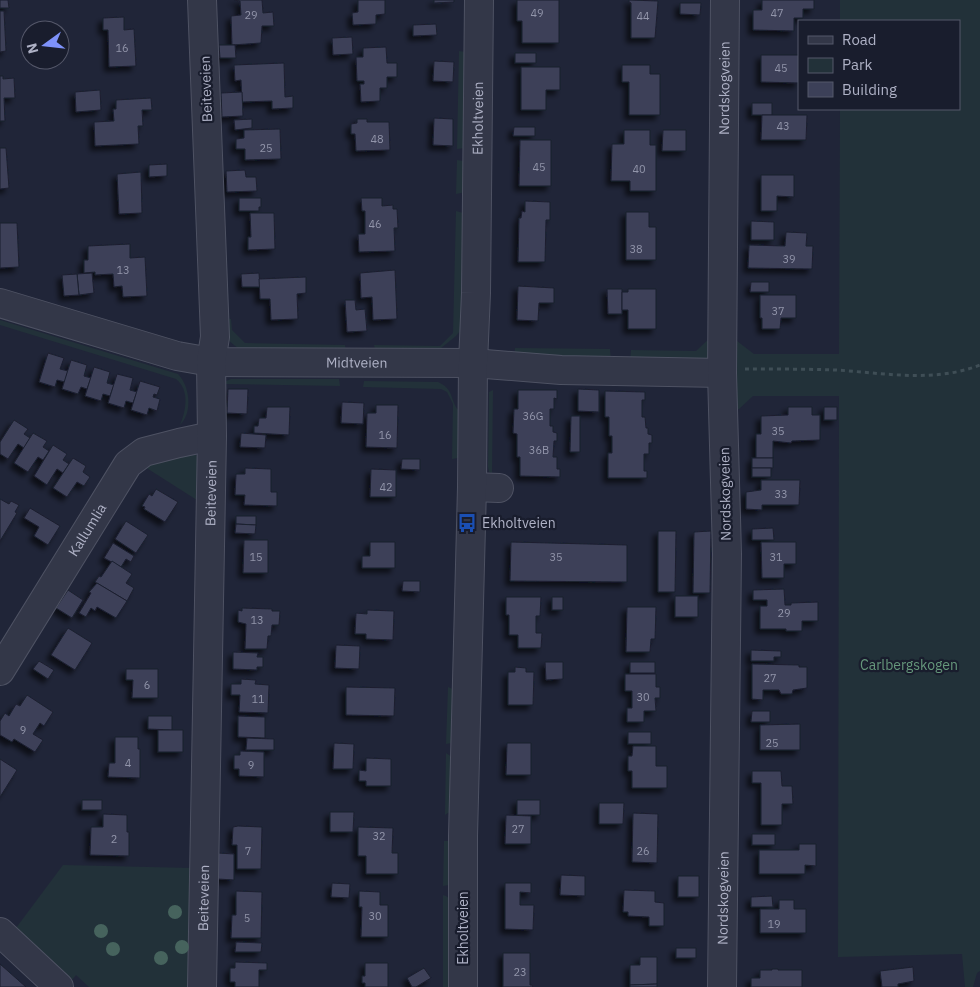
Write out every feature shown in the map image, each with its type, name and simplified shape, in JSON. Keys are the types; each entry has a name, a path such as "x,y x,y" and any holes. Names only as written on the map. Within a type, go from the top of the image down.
{"street":[{"name":"Beiteveien","path":"202,0 215,337 211,362 212,436 202,987"},
{"name":"Ekholtveien","path":"463,987 463,836 476,293 479,0"},
{"name":"Nordskogveien","path":"722,987 726,554 722,373 725,0"},
{"name":"Midtveien","path":"0,303 177,356 211,362 473,363 561,370 722,373"},
{"name":"Kallumlia","path":"0,671 128,464 144,452 212,436"},
{"path":"472,487 500,488"},
{"path":"0,932 60,987"}],"path":[{"path":"722,373 738,368 748,368 942,375 969,370 980,365"}],"green space":[{"name":"Carlbergskogen","path":"840,0 980,0 980,971 977,973 973,987 965,987 962,954 838,957 839,396 753,396 739,409 736,409 737,341 754,354 839,354 840,110 960,110 960,20 840,20"},
{"path":"459,51 466,52 465,148 457,149"},
{"path":"457,160 464,161 466,192 456,194"},
{"path":"456,211 463,213 465,219 460,331 441,348 433,351 376,354 374,345 440,346 453,333"},
{"path":"222,317 231,319 232,330 245,343 345,345 346,353 241,351 227,339"},
{"path":"0,320 178,374 187,392 188,407 184,420 180,425 186,401 183,389 176,379 0,325"},
{"path":"711,337 710,358 697,364 630,362 631,350 696,351"},
{"path":"515,348 610,349 611,361 514,358"},
{"path":"231,379 339,379 340,386 226,384 226,381"},
{"path":"364,381 438,382 447,388 459,411 458,458 452,459 453,404 447,392 441,389 363,387"},
{"path":"493,390 492,473 489,472 488,467 489,392"},
{"path":"187,452 195,454 201,460 200,502 145,467 156,461"},
{"path":"448,687 453,689 452,743 446,744"},
{"path":"446,753 452,757 451,811 445,815"},
{"path":"444,841 451,841 449,885 443,886"},
{"path":"63,865 192,868 194,987 89,987 76,975 68,985 13,932"},
{"path":"443,895 449,898 449,987 443,987"}],"building":[{"path":"0,0 8,0 9,8 0,8"},
{"path":"234,0 262,0 263,13 273,12 274,26 262,26 261,43 232,45 231,16 241,15 240,1"},
{"path":"358,0 385,0 385,14 376,15 376,24 353,25 352,13 358,12"},
{"path":"434,0 454,0 454,2 434,3"},
{"path":"517,0 559,0 559,43 522,43 522,21 517,21"},
{"path":"629,0 658,1 655,38 631,38 631,3"},
{"path":"762,0 814,0 814,9 803,9 803,18 794,18 794,31 753,30 753,10 762,10"},
{"path":"680,3 701,3 700,15 680,14"},
{"path":"0,11 4,11 6,51 0,52"},
{"path":"124,17 124,30 134,29 136,66 109,67 108,30 103,30 103,18"},
{"path":"436,24 437,35 413,36 413,25"},
{"path":"352,37 353,54 333,55 332,38"},
{"path":"219,45 235,45 236,58 220,58"},
{"path":"386,47 387,63 397,63 397,77 387,77 387,88 380,88 380,101 361,102 360,84 364,84 364,81 357,81 356,57 363,57 363,48"},
{"path":"515,53 536,53 536,63 515,63"},
{"path":"761,55 798,55 798,83 761,82"},
{"path":"434,61 454,62 453,82 433,81"},
{"path":"284,63 285,97 293,96 293,108 272,109 272,101 242,102 241,80 235,81 234,65"},
{"path":"622,65 650,65 650,74 660,74 660,115 629,115 629,82 622,82"},
{"path":"521,67 560,67 560,90 546,90 546,110 521,110"},
{"path":"0,76 3,76 3,79 14,78 15,98 4,98 5,121 0,121"},
{"path":"100,90 101,110 76,112 75,92"},
{"path":"242,92 243,116 222,117 221,93"},
{"path":"151,98 152,110 142,110 143,126 138,126 139,144 95,146 94,122 114,121 113,109 116,109 116,100"},
{"path":"752,103 772,103 772,115 752,115"},
{"path":"762,115 807,115 806,140 761,140"},
{"path":"434,118 453,119 453,146 433,145"},
{"path":"252,119 252,128 235,130 234,120"},
{"path":"357,119 367,119 367,122 389,122 390,150 356,151 355,134 351,134 351,124 357,123"},
{"path":"514,127 535,127 535,136 513,136"},
{"path":"280,129 281,159 245,160 245,149 236,149 236,139 244,138 244,130"},
{"path":"624,130 650,130 650,145 656,145 656,191 630,191 630,181 611,181 612,144 624,144"},
{"path":"663,130 686,130 686,151 662,151"},
{"path":"520,140 551,140 551,186 519,186"},
{"path":"0,148 6,148 9,188 0,189"},
{"path":"167,164 167,176 149,177 149,165"},
{"path":"245,170 246,177 256,177 257,191 227,192 226,171"},
{"path":"141,172 142,213 119,214 117,174"},
{"path":"761,175 794,175 794,197 777,196 777,211 761,211"},
{"path":"239,198 261,198 259,211 239,211"},
{"path":"361,198 382,198 382,206 393,205 393,209 397,209 398,228 394,228 395,251 359,252 358,234 365,234 365,211 362,211"},
{"path":"525,201 550,202 550,220 546,220 545,262 518,262 519,218 521,218 522,211 525,212"},
{"path":"626,212 649,212 649,227 656,227 656,260 626,260"},
{"path":"250,213 274,213 275,249 248,250 248,237 251,237"},
{"path":"751,221 774,222 774,240 751,240"},
{"path":"0,223 17,223 19,267 0,268"},
{"path":"786,232 807,233 806,246 813,246 812,269 748,268 749,245 785,246"},
{"path":"130,244 130,258 145,257 147,296 123,297 122,286 114,287 113,274 95,275 95,272 84,273 84,260 88,260 88,246"},
{"path":"395,270 397,319 373,320 372,297 361,298 360,273"},
{"path":"92,273 94,293 79,295 77,274"},
{"path":"259,273 260,287 242,287 241,274"},
{"path":"77,274 79,295 64,296 62,275"},
{"path":"306,277 306,293 297,294 298,319 271,320 270,299 260,299 259,279"},
{"path":"751,282 769,282 769,292 750,292"},
{"path":"518,286 554,288 554,303 539,303 538,321 517,320"},
{"path":"607,289 622,289 622,314 608,314"},
{"path":"628,289 656,289 656,329 628,329 628,310 622,310 622,292 628,292"},
{"path":"760,295 796,295 796,318 781,318 780,329 762,329"},
{"path":"345,300 355,300 356,310 365,309 367,331 347,332"},
{"path":"48,353 64,358 60,369 68,371 65,382 57,380 55,387 39,382"},
{"path":"71,360 87,365 84,376 91,378 87,389 81,387 78,394 62,389"},
{"path":"94,367 110,372 107,383 114,385 110,396 103,394 101,401 85,396"},
{"path":"117,374 133,378 130,390 137,392 133,403 126,401 124,408 108,403"},
{"path":"140,381 160,387 157,395 154,394 153,397 160,399 157,411 149,408 147,415 131,410"},
{"path":"228,389 248,389 247,414 227,413"},
{"path":"578,389 599,390 599,412 578,411"},
{"path":"518,390 557,390 557,399 554,398 554,409 550,409 550,426 553,426 553,432 557,433 557,441 554,441 553,457 557,457 557,469 560,469 560,477 520,476 520,457 517,457 517,434 513,433 514,409 518,409"},
{"path":"605,391 645,392 645,400 642,400 642,417 645,417 648,434 652,435 652,443 649,443 649,454 644,454 644,471 647,471 647,478 608,478 608,453 612,453 612,436 609,436 609,417 605,417"},
{"path":"342,402 364,403 363,424 341,423"},
{"path":"376,405 398,405 397,448 366,447 367,413 376,413"},
{"path":"267,407 290,407 289,435 254,433 254,426 258,426 259,418 266,418"},
{"path":"788,407 812,407 812,415 820,415 820,440 792,441 791,443 773,441 773,458 756,458 756,434 761,434 761,416 788,415"},
{"path":"824,407 837,407 837,420 824,420"},
{"path":"571,416 580,416 580,452 570,452"},
{"path":"14,420 28,429 24,434 30,438 24,448 18,444 8,459 0,454 0,442"},
{"path":"33,433 47,441 43,447 49,451 43,460 38,457 28,472 14,463"},
{"path":"241,433 266,435 265,448 240,447"},
{"path":"53,445 67,454 63,460 69,464 63,473 57,469 47,485 34,476"},
{"path":"73,458 86,466 83,472 90,477 84,486 77,482 67,497 53,488"},
{"path":"752,458 773,458 773,468 752,468"},
{"path":"402,459 420,459 420,470 401,469"},
{"path":"245,468 271,469 271,492 277,492 277,506 244,505 245,495 235,495 236,474 245,474"},
{"path":"752,468 771,468 771,477 752,477"},
{"path":"371,469 396,470 396,497 370,497"},
{"path":"761,480 800,480 799,505 762,505 762,510 746,509 746,492 761,490"},
{"path":"156,489 178,502 165,522 142,506 149,494 152,496"},
{"path":"0,499 9,504 11,501 19,505 15,512 17,513 0,541"},
{"path":"30,508 60,526 48,545 34,536 39,527 24,518"},
{"path":"236,516 256,516 256,525 236,524"},
{"path":"126,521 148,535 136,553 115,539"},
{"path":"236,524 256,525 255,534 235,533"},
{"path":"773,528 774,540 752,540 752,529"},
{"path":"658,531 676,531 675,592 658,592"},
{"path":"711,531 710,593 693,593 694,532"},
{"path":"244,540 268,540 268,573 243,573"},
{"path":"370,542 395,542 395,568 362,568 362,556 370,556"},
{"path":"511,542 627,545 627,582 510,581"},
{"path":"761,542 796,542 796,564 784,564 784,578 762,578"},
{"path":"113,543 134,556 131,562 126,559 121,567 104,558"},
{"path":"112,561 132,574 126,583 134,588 127,601 95,582 99,576 101,577"},
{"path":"403,581 420,581 420,592 402,591"},
{"path":"97,583 127,601 116,618 97,607 95,611 91,608 86,617 79,613 91,593 89,592"},
{"path":"784,589 785,605 818,602 818,621 802,621 802,631 760,629 760,606 767,606 767,600 753,600 753,590"},
{"path":"68,590 83,600 72,618 56,608"},
{"path":"675,596 698,596 698,617 675,617"},
{"path":"506,597 541,597 540,616 536,616 536,633 542,633 541,648 518,648 518,635 509,635 509,615 506,615"},
{"path":"552,597 563,597 563,610 552,610"},
{"path":"627,607 656,607 655,639 651,639 650,652 626,652"},
{"path":"242,608 280,611 279,625 272,625 271,636 268,636 267,649 245,649 246,624 238,622 238,610 242,611"},
{"path":"367,610 394,611 393,640 366,639 366,634 355,634 356,613 367,614"},
{"path":"68,628 92,643 75,670 51,655"},
{"path":"336,645 360,646 359,669 335,668"},
{"path":"751,650 781,651 781,657 774,657 774,661 751,661"},
{"path":"233,652 258,653 257,657 263,657 263,667 257,667 257,670 233,669"},
{"path":"39,661 54,670 48,679 33,669"},
{"path":"545,662 563,662 563,679 546,680"},
{"path":"630,662 655,662 655,673 630,673"},
{"path":"752,664 799,665 799,667 807,667 807,688 793,690 792,694 781,694 779,690 763,690 763,700 752,699"},
{"path":"515,667 526,668 526,672 534,672 533,705 508,705 508,672 515,672"},
{"path":"126,669 158,669 158,698 132,698 133,680 126,680"},
{"path":"625,674 656,674 656,687 660,687 660,698 655,698 656,711 644,711 644,722 627,722 627,708 632,708 632,691 625,691"},
{"path":"241,679 256,680 255,684 269,685 268,713 239,712 240,695 231,695 231,684 241,684"},
{"path":"346,687 395,688 394,716 346,715"},
{"path":"27,695 53,712 44,726 40,723 33,734 43,740 35,752 14,739 12,742 0,735 0,721 5,713 9,716 16,704 20,706"},
{"path":"752,711 770,711 770,722 751,722"},
{"path":"148,716 172,716 172,730 148,729"},
{"path":"238,716 265,717 265,738 238,737"},
{"path":"800,724 800,750 760,750 760,725"},
{"path":"158,730 183,730 183,752 158,752"},
{"path":"628,732 651,732 651,744 628,744"},
{"path":"115,737 138,737 140,778 108,777 109,763 115,763"},
{"path":"247,738 274,739 274,750 246,750"},
{"path":"334,743 354,744 353,769 333,769"},
{"path":"507,743 531,743 531,775 506,775"},
{"path":"633,746 656,746 656,766 667,766 667,788 632,788 632,771 628,771 628,756 632,756"},
{"path":"240,751 264,752 264,777 239,776 239,769 234,769 234,755 240,755"},
{"path":"366,758 391,759 391,786 366,786 366,781 359,781 359,770 366,771"},
{"path":"0,759 17,770 0,797"},
{"path":"752,771 781,771 782,786 792,786 793,804 782,804 782,825 761,825 761,783 752,783"},
{"path":"82,800 102,800 102,810 82,810"},
{"path":"517,800 540,800 540,815 517,815"},
{"path":"599,803 624,803 623,824 599,824"},
{"path":"330,812 354,812 353,832 330,832"},
{"path":"633,813 658,814 657,863 632,862"},
{"path":"103,814 127,815 129,856 90,855 91,827 103,827"},
{"path":"506,815 531,816 531,844 505,844"},
{"path":"233,827 262,827 261,869 237,869 237,845 232,845"},
{"path":"358,827 393,828 392,853 398,853 398,874 366,874 366,856 358,856"},
{"path":"752,834 775,834 775,845 752,845"},
{"path":"799,844 816,844 816,866 805,865 805,874 759,874 759,850 799,850"},
{"path":"218,853 234,854 234,880 218,879"},
{"path":"561,875 585,876 585,896 560,895"},
{"path":"678,876 699,876 699,897 678,897"},
{"path":"332,883 350,884 349,898 331,897"},
{"path":"505,883 531,883 531,893 520,892 520,905 534,905 533,930 505,929"},
{"path":"624,890 655,891 655,902 664,903 664,926 649,926 649,917 628,916 628,912 623,912"},
{"path":"236,891 262,892 261,938 231,938 232,915 236,915"},
{"path":"359,891 380,892 380,905 388,905 388,937 361,937 362,907 359,907"},
{"path":"772,896 773,907 751,907 751,897"},
{"path":"779,900 794,900 794,909 806,909 806,933 760,933 760,909 779,909"},
{"path":"236,942 262,943 261,952 235,952"},
{"path":"676,948 696,948 696,958 676,958"},
{"path":"503,953 530,953 530,985 533,987 503,987"},
{"path":"640,957 657,957 657,984 630,985 630,965 640,965"},
{"path":"235,962 267,963 267,970 259,970 259,987 235,987 235,982 230,982 230,968 235,968"},
{"path":"365,963 388,963 388,987 365,987 365,983 362,983 362,976 365,976"},
{"path":"0,964 26,987 0,987"},
{"path":"913,967 914,981 898,984 898,987 882,987 880,971"},
{"path":"424,968 431,978 416,987 412,987 407,978"},
{"path":"760,970 802,970 802,987 751,987 751,978 760,978"},
{"path":"657,984 657,987 630,987 630,985"}],"place":[{"name":"Ekholtveien","path":"467,523"}]}
